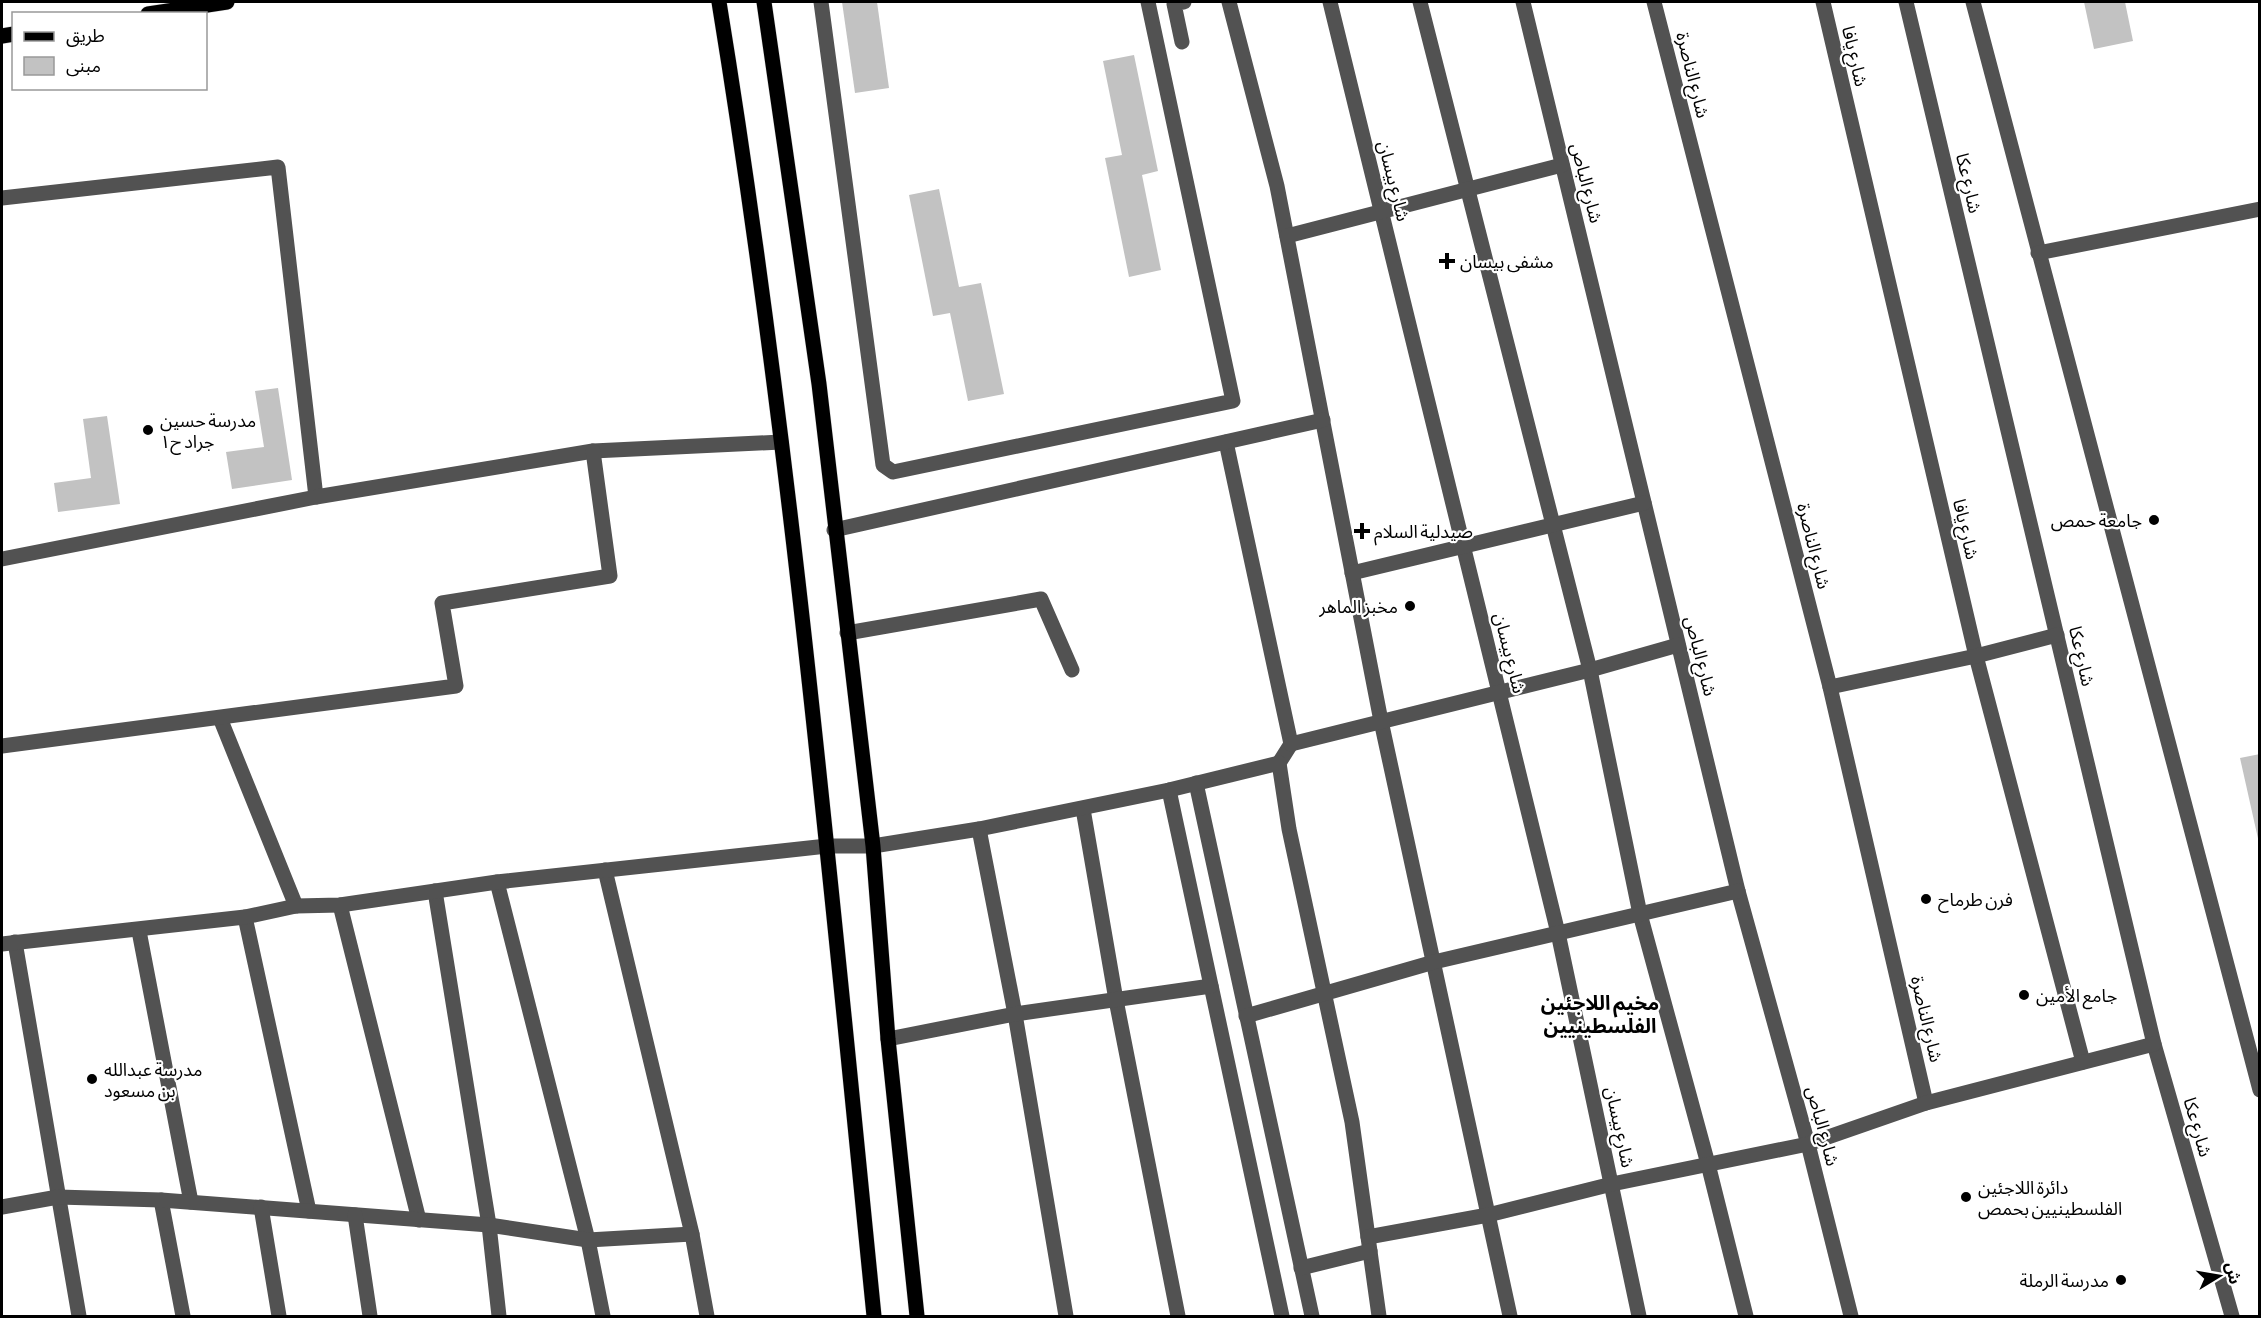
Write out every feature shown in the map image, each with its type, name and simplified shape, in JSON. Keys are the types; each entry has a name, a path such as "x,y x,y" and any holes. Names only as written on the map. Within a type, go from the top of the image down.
{"main road":[{"path":"161,12 227,2"},
{"path":"719,2 750,193 781,442 827,846 874,1317"},
{"path":"764,2 819,384 834,530 873,846 888,1039 917,1317"}],"street":[{"path":"821,2 883,465 893,472 1233,400 1148,2"},
{"path":"1182,42 1174,4 1184,2"},
{"path":"1229,2 1277,186 1381,721 1510,1317"},
{"name":"شارع بيسان","path":"1330,2 1558,933 1640,1317"},
{"path":"1420,2 1590,670 1640,914 1708,1164 1746,1317"},
{"name":"شارع الباص","path":"1523,2 1738,891 1808,1144 1851,1317"},
{"name":"شارع الناصرة","path":"1654,2 1830,687 1926,1103"},
{"name":"شارع يافا","path":"1822,2 1976,656 2083,1062"},
{"name":"شارع عكا","path":"1906,2 2154,1044 2232,1317"},
{"path":"1972,2 2259,1090"},
{"path":"1287,236 1562,165"},
{"path":"2,198 278,167 315,497"},
{"path":"2038,253 2259,209"},
{"path":"834,530 1323,420"},
{"path":"2,559 315,497 593,451 781,442"},
{"path":"1226,442 1291,744 1279,764 1290,829 1352,1122 1379,1317"},
{"path":"2,746 456,686 442,603 610,576 593,451"},
{"path":"1352,573 1644,503"},
{"path":"848,633 1041,599 1072,670"},
{"path":"1830,687 1976,656 2056,635"},
{"path":"1291,744 1590,670 1678,645"},
{"path":"220,718 296,906"},
{"path":"79,1317 8,943 139,931 244,917 296,906 340,905 497,882 827,846 873,846 1083,809 1279,764"},
{"path":"1196,783 1312,1317"},
{"path":"1169,790 1282,1317"},
{"path":"1083,809 1116,1000 1178,1317"},
{"path":"979,829 1015,1014 1066,1317"},
{"path":"605,870 692,1234 707,1317"},
{"path":"497,882 588,1240 603,1317"},
{"path":"435,891 489,1225 499,1317"},
{"path":"1246,1016 1434,963 1738,891"},
{"path":"340,905 419,1220"},
{"path":"244,917 309,1211"},
{"path":"139,931 191,1202"},
{"path":"888,1039 1015,1014 1211,986"},
{"path":"1301,1268 1369,1244 1612,1184 1808,1144 1926,1103 2154,1044"},
{"path":"2,1207 58,1197 161,1200 489,1225 588,1240 692,1234"},
{"path":"161,1200 183,1317"},
{"path":"261,1207 279,1317"},
{"path":"355,1215 370,1317"}],"building":[{"path":"842,2 877,2 889,88 855,93"},
{"path":"2084,2 2125,2 2133,41 2094,49"},
{"path":"1134,55 1158,171 1142,175 1161,270 1129,277 1105,158 1122,155 1103,61"},
{"path":"939,189 959,287 981,283 1004,394 968,401 950,313 933,316 909,195"},
{"path":"278,388 292,480 232,489 226,452 264,447 255,391"},
{"path":"107,416 120,504 58,512 54,483 91,478 83,419"},
{"path":"2260,754 2260,842 2259,843 2240,758"}],"place":[{"name":"مشفى بيسان","path":"1447,261"},
{"name":"مدرسة حسين جراد ح١","path":"148,430"},
{"name":"جامعة حمص","path":"2154,520"},
{"name":"صيدلية السلام","path":"1362,531"},
{"name":"مخبز الماهر","path":"1410,606"},
{"name":"فرن طرماح","path":"1926,899"},
{"name":"جامع الأمين","path":"2024,995"},
{"name":"مدرسة عبدالله بن مسعود","path":"92,1079"},
{"name":"دائرة اللاجئين الفلسطينيين بحمص","path":"1966,1197"},
{"name":"مدرسة الرملة","path":"2121,1280"}],"district":[{"name":"مخيم اللاجئين الفلسطينيين","path":"1600,1014"}]}
